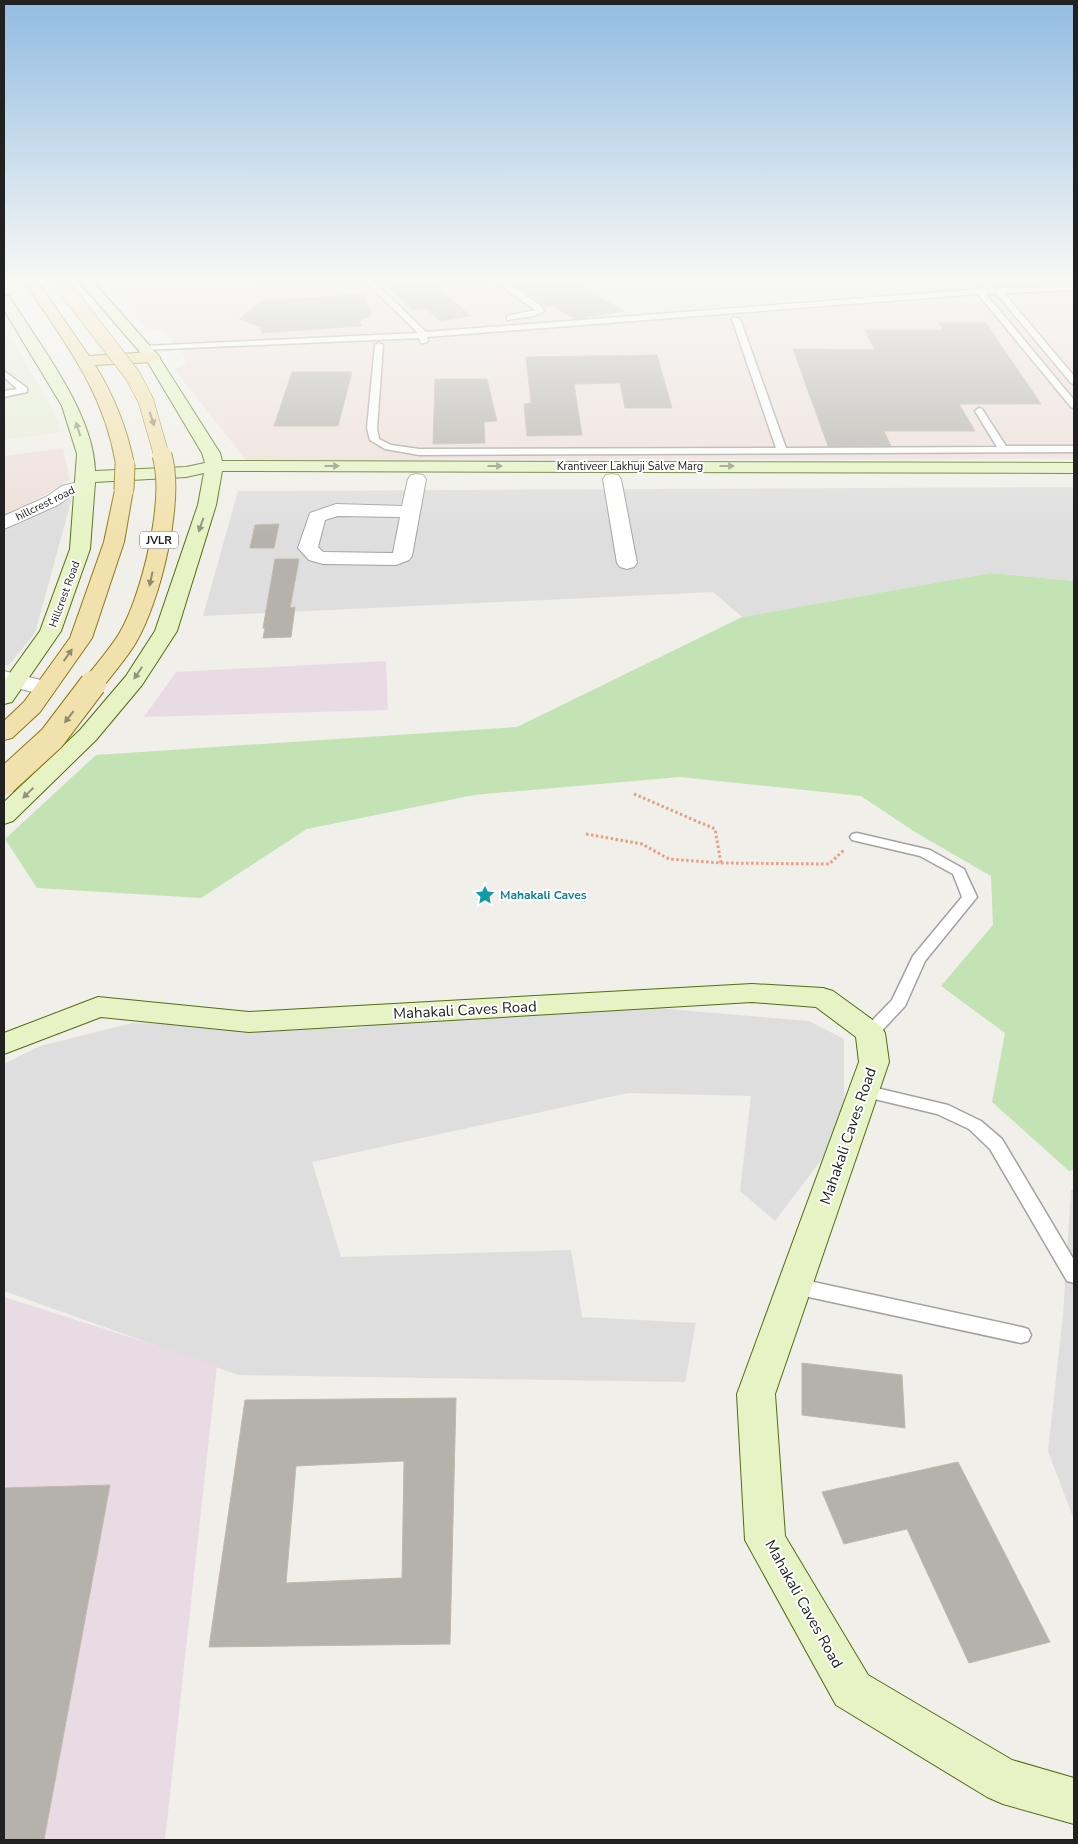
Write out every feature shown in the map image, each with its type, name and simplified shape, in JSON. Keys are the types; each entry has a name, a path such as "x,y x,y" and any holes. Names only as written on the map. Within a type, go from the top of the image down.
{"main road":[{"name":"Hillcrest Road","path":"8,685 50,631 80,549 86,481 86,454 70,406 44,364"},
{"path":"4,733 32,707 81,638 114,542 124,490 125,464 118,430 108,404 86,364"},
{"name":"JVLR","path":"4,782 52,738 128,639 147,595 160,538 165,498 163,460 146,401 134,376 124,364"},
{"path":"4,816 88,736 134,680 166,631 207,505 213,472 211,454 155,364"},
{"name":"Krantiveer Lakhuji Salve Marg","path":"86,481 186,472 682,465 1074,468"},
{"name":"Krantiveer Lakhuji Salve Marg","path":"213,472 417,479 1074,479"},
{"name":"Mahakali Caves Road","path":"4,1044 98,1008 249,1022 752,993 822,998 870,1033 874,1062 756,1394 765,1540 852,1690 1004,1781 1074,1801"}],"street":[{"path":"410,512 336,510 325,513 317,517 308,548 316,556 323,558 398,559 402,556 417,479"},
{"path":"612,479 626,563"},
{"name":"hillcrest road","path":"4,523 52,501 86,481"},
{"path":"8,685 45,688"}],"lane":[{"path":"378,364 372,428 376,440 388,447 420,452 1074,449"},
{"path":"752,364 782,450"},
{"path":"1041,364 1074,405"},
{"path":"1060,364 1074,381"},
{"path":"4,373 24,390 4,394"},
{"path":"979,411 1003,449"},
{"path":"857,837 925,853 959,872 970,897 918,959 899,1002 870,1033"},
{"path":"864,1091 942,1109 975,1125 996,1144 1074,1276"},
{"path":"795,1286 1021,1335"}],"path":[{"path":"634,794 715,829 721,863"},
{"path":"586,834 642,844 669,859 721,863 829,864 857,837"}],"shaded area":[{"path":"186,364 1074,364 1074,459 246,460 175,370"},
{"path":"63,448 70,480 4,518 4,456"},
{"path":"1074,487 1074,581 991,573 742,617 713,592 203,616 238,491"},
{"path":"72,498 35,633 8,666 4,664 4,531"},
{"path":"386,661 388,710 144,717 176,672"},
{"path":"539,998 809,1021 844,1039 844,1130 775,1221 740,1191 751,1096 628,1093 312,1162 341,1257 571,1250 582,1317 696,1323 685,1382 238,1375 4,1291 4,1064 40,1046 132,1023 352,1029"},
{"path":"1071,1190 1074,1190 1074,1520 1048,1451 1063,1315"},
{"path":"4,1297 217,1365 165,1840 4,1840"}],"green space":[{"path":"4,364 26,364 56,416 60,432 4,440"},
{"path":"991,573 1074,581 1074,1170 1069,1171 992,1102 1005,1033 941,986 993,925 991,876 915,832 861,796 680,777 474,795 307,829 201,898 37,888 5,839 96,755 517,727 742,617"}],"building":[{"path":"527,364 660,364 672,408 625,408 620,383 574,384 582,435 527,436 524,404 531,403"},
{"path":"798,364 1014,364 1041,404 959,404 975,431 884,431 891,446 828,446"},
{"path":"292,372 352,372 338,426 274,426"},
{"path":"435,379 487,379 497,421 484,422 485,443 433,444"},
{"path":"279,524 274,548 250,548 255,525"},
{"path":"275,559 299,559 290,608 295,607 291,637 263,638 265,628 263,628"},
{"path":"802,1363 902,1375 905,1428 802,1415"},
{"path":"456,1398 450,1644 209,1647 245,1400","holes":["404,1461 402,1578 286,1583 296,1466"]},
{"path":"958,1462 1050,1642 969,1663 907,1529 844,1544 822,1492"},
{"path":"110,1485 44,1840 4,1840 4,1488"}],"place":[{"name":"Mahakali Caves","path":"485,895"}]}
